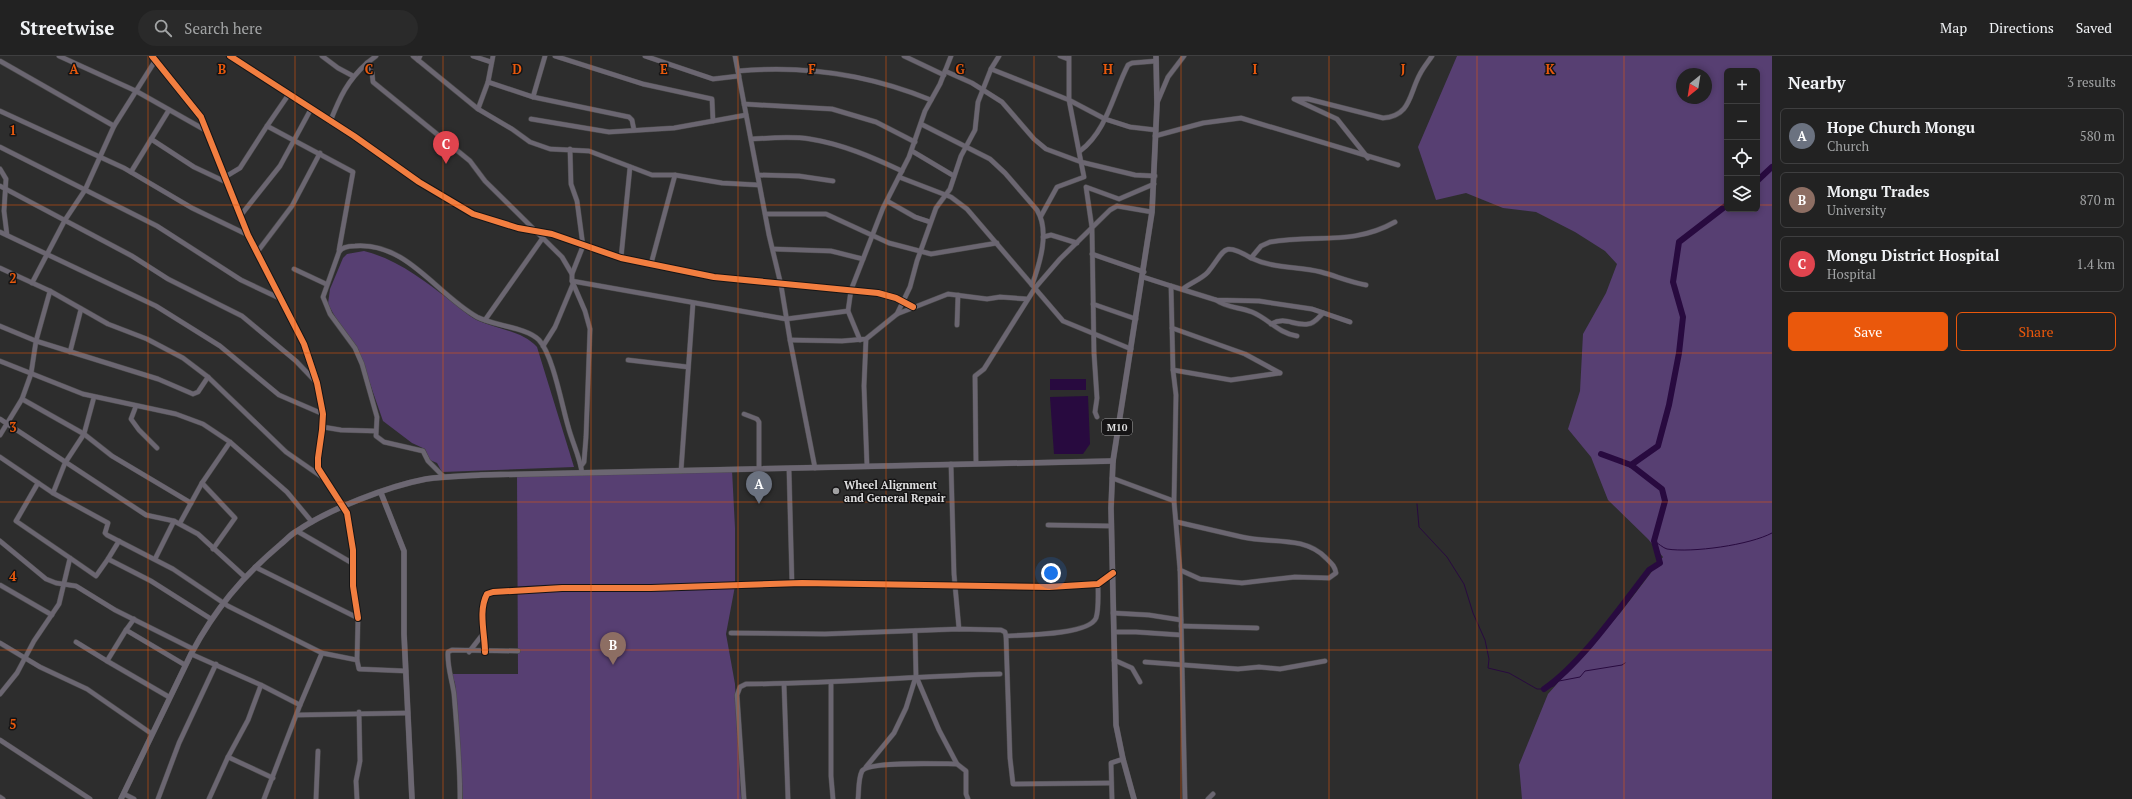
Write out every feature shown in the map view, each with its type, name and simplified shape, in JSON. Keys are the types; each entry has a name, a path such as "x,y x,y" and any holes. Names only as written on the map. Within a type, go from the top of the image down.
{"main road":[{"name":"M10","path":"1134,799 1123,759 1116,725 1111,526 1112,478 1113,461 1144,274 1152,212 1155,176 1157,104 1155,58"},
{"path":"122,797 192,651 222,602 255,566 296,531 344,507 381,493 411,483 444,477 681,470 789,469 976,463 1113,461"},
{"path":"381,493 404,549 404,634 412,799"}],"street":[{"path":"59,56 136,91 206,130"},
{"path":"152,56 195,108 206,130 248,235 258,252 279,298 304,344 317,383 323,414 323,428 318,464 324,478 344,507 351,532 354,596 358,618 357,660 359,669 406,671"},
{"path":"230,56 330,122 354,136 410,176 464,210 473,214 535,232 552,234 621,258 714,277 781,285 878,293 913,307"},
{"path":"322,56 338,68 353,76"},
{"path":"330,122 340,96 353,76 376,56"},
{"path":"413,56 419,58 478,109 512,129 530,142 550,149 570,149 601,154 652,175 675,175 722,183 759,185"},
{"path":"473,56 491,62"},
{"path":"478,109 488,82 493,56"},
{"path":"533,97 545,56"},
{"path":"555,56 643,84 712,98 713,121"},
{"path":"645,56 713,79 762,69 809,70 880,83 904,89 931,100"},
{"path":"735,56 752,139 759,185 781,285 786,319 815,468"},
{"path":"904,56 983,90 1002,102 1034,139 1046,148 1081,162 1136,175 1155,176"},
{"path":"860,340 848,311 852,290 872,236 887,201 912,152 921,124 945,73 951,56"},
{"path":"897,314 910,287 930,222 936,208 946,195 965,147 975,130 978,102 991,69 999,56"},
{"path":"1060,56 1068,57 1070,100 1080,151 1092,228 1093,304 1097,398 1095,412 1097,417"},
{"path":"1157,104 1168,77 1184,56"},
{"path":"1368,158 1337,118 1294,99 1308,99 1383,118 1393,117 1406,107 1420,74 1432,56"},
{"path":"1080,151 1088,144 1105,119 1130,63 1155,58"},
{"path":"0,61 114,126"},
{"path":"32,283 65,220 85,190 114,126 155,61"},
{"path":"367,63 372,73 372,82 470,161 480,175 535,232 562,257 572,274"},
{"path":"991,69 1070,100 1105,119 1155,133 1203,123 1241,118 1398,166"},
{"path":"488,82 533,97 629,117 632,120 634,130"},
{"path":"225,177 240,168 289,94"},
{"path":"744,104 832,109 876,122 915,142"},
{"path":"241,215 280,166 311,109"},
{"path":"131,172 169,110"},
{"path":"0,111 131,172 192,208 248,235"},
{"path":"532,119 610,132 674,128 746,115"},
{"path":"921,124 990,159 1025,195 1041,216 1043,237 1033,286 1027,299 984,369 975,376 976,463"},
{"path":"267,126 353,172 340,250 326,284 323,295 324,301 330,314 355,348 369,382 377,417 375,431 378,439 384,442 423,451 428,461 444,477"},
{"path":"150,139 194,167 228,183"},
{"path":"752,139 808,139 861,153 902,171"},
{"path":"0,147 157,226 241,280 279,298"},
{"path":"543,346 555,327 572,282 572,274 583,246 577,201 571,184 570,149"},
{"path":"912,152 954,176"},
{"path":"258,252 292,206 320,153"},
{"path":"621,258 630,167"},
{"path":"0,169 6,179 4,211 7,235"},
{"path":"651,264 675,175"},
{"path":"758,175 785,175 833,181"},
{"path":"899,177 946,195 967,209 998,243 1063,321 1131,349"},
{"path":"1041,216 1057,187 1084,177"},
{"path":"1086,187 1119,199 1154,184"},
{"path":"0,186 132,256 168,279 242,316 296,361 317,383"},
{"path":"1033,286 1092,228 1117,206 1119,199"},
{"path":"887,201 915,217 930,222"},
{"path":"1117,206 1152,212"},
{"path":"766,214 826,214 872,236 920,253 937,255 998,243"},
{"path":"1251,258 1261,246 1270,242 1357,237 1379,231 1395,222"},
{"path":"0,232 156,306 220,346 279,395 323,414"},
{"path":"1043,237 1052,235 1077,243"},
{"path":"485,320 542,239"},
{"path":"340,250 344,247 362,245 392,252 404,258 449,297 485,320 529,334 539,341 543,346 557,385 582,473"},
{"path":"773,249 824,250 863,259"},
{"path":"1183,289 1207,273 1224,250 1235,250 1251,258 1286,268 1321,272 1349,282 1366,285"},
{"path":"1092,254 1171,286 1216,300 1224,305 1251,312 1284,333 1297,336"},
{"path":"0,268 50,291 112,326 159,345 183,358 208,377 286,452 324,478"},
{"path":"294,268 326,284"},
{"path":"572,282 786,319 848,311"},
{"path":"572,282 590,323 586,437 584,462 581,466"},
{"path":"1171,286 1173,370 1176,394 1174,501 1180,570 1185,799"},
{"path":"0,435 6,422 22,399 31,374 36,341 50,291"},
{"path":"790,340 866,339 897,314 948,294 987,299 1000,297 1027,299"},
{"path":"957,325 958,295"},
{"path":"1216,300 1273,302 1323,313 1350,322"},
{"path":"681,470 693,303"},
{"path":"1093,304 1136,319"},
{"path":"70,352 82,309"},
{"path":"1271,324 1279,320 1308,324 1313,322 1323,313"},
{"path":"0,326 36,341 126,368 193,394 198,392 208,377"},
{"path":"1172,328 1245,354 1280,373 1238,380 1173,370"},
{"path":"866,339 864,386 867,466"},
{"path":"628,360 688,367"},
{"path":"0,361 94,397 194,419 230,442 287,492 312,522"},
{"path":"53,493 65,464 84,434 94,397"},
{"path":"22,399 84,434 112,456 191,503"},
{"path":"136,406 131,419 157,448"},
{"path":"744,414 757,419 759,422 759,469"},
{"path":"0,419 65,464 146,515 180,523 198,534 245,577"},
{"path":"323,428 375,431"},
{"path":"180,523 202,483 230,442"},
{"path":"0,457 53,493 108,523 105,534 155,559 222,602 322,653 357,660"},
{"path":"951,464 959,629"},
{"path":"789,469 792,584"},
{"path":"1112,478 1174,501"},
{"path":"38,483 16,521 96,576 119,542"},
{"path":"202,483 235,518 213,549"},
{"path":"155,559 174,521"},
{"path":"1177,522 1242,537 1272,539 1306,546 1324,555 1334,565 1336,573 1329,578 1295,577 1242,583 1200,579 1180,570"},
{"path":"1048,525 1111,526"},
{"path":"296,531 352,563"},
{"path":"0,541 36,573 51,581 76,586 216,664 300,705"},
{"path":"0,694 12,680 26,658 34,641 52,615 61,598 70,558"},
{"path":"108,559 151,581 211,619"},
{"path":"255,566 358,618"},
{"path":"485,652 483,634 485,598 487,594 493,592 554,588 792,584 1049,587 1098,584 1113,573"},
{"path":"1006,636 1050,633 1089,625 1096,617 1098,584"},
{"path":"0,585 52,615"},
{"path":"1113,613 1181,620"},
{"path":"107,661 134,619"},
{"path":"1181,626 1257,628"},
{"path":"731,633 825,634 959,629 1001,630 1005,632 1006,636 1010,758 1013,784 1111,783"},
{"path":"126,630 185,665"},
{"path":"858,799 862,772 894,732 906,708 916,676 915,631"},
{"path":"1114,632 1181,635"},
{"path":"469,652 483,634"},
{"path":"76,642 170,697"},
{"path":"0,643 40,667 87,689 152,734"},
{"path":"460,799 455,706 452,683 448,673 448,652 452,650 469,652 518,651"},
{"path":"264,799 300,705 322,653"},
{"path":"1114,660 1132,668 1140,682"},
{"path":"1145,662 1238,669 1259,667 1280,669 1325,661"},
{"path":"158,799 179,743 216,664"},
{"path":"744,799 738,691 740,687 746,684 784,684 916,676 1000,674"},
{"path":"916,676 939,730 957,764 966,771 968,799"},
{"path":"831,682 831,776 833,799"},
{"path":"784,684 788,799"},
{"path":"209,799 228,756 248,720 261,685"},
{"path":"297,715 359,712 408,713"},
{"path":"357,799 356,781 360,761 359,712"},
{"path":"0,740 90,799"},
{"path":"316,799 318,751"},
{"path":"228,756 273,778"},
{"path":"1112,799 1111,763 1123,759"},
{"path":"866,767 883,765 957,764"},
{"path":"1208,799 1213,794"},
{"path":"122,797 134,799"}],"shaded area":[{"path":"1457,56 1772,56 1772,799 1522,799 1519,765 1548,694 1621,612 1663,557 1648,539 1608,500 1591,457 1568,429 1580,391 1583,334 1606,293 1617,264 1605,251 1575,232 1536,212 1503,208 1466,193 1436,200 1418,147"},
{"path":"364,251 400,265 475,319 525,337 537,347 574,467 442,472 437,463 430,460 425,449 412,443 383,421 358,349 339,324 328,304 330,289 343,258 347,254"},
{"path":"1050,379 1086,379 1086,390 1050,390"},
{"path":"1088,396 1090,444 1083,454 1054,454 1050,397"},
{"path":"732,470 735,528 735,586 726,634 735,684 741,799 463,799 455,683 451,674 518,674 517,474"}],"waterway":[{"path":"1760,178 1772,167"},
{"path":"1631,465 1658,446 1669,405 1679,353 1683,317 1673,282 1679,242 1724,207"},
{"path":"1544,689 1558,678 1586,650 1649,570 1660,563 1654,541 1665,501 1662,489 1631,465 1601,454"},
{"path":"1417,504 1419,527 1447,557 1464,584 1473,613 1485,640 1489,659 1488,668 1509,673 1537,689 1544,689 1554,686 1559,681 1580,677 1585,671 1622,665 1625,663"},
{"path":"1654,541 1667,549 1691,550 1736,544 1750,541 1772,533"}],"cycle path":[{"path":"152,56 201,117 248,235 304,344 317,383 323,414 318,468 347,513 353,550 353,586 358,618"},
{"path":"230,56 354,136 419,182 473,214 518,228 552,234 621,258 714,277 878,293 896,298 913,307"},
{"path":"485,652 482,615 484,601 487,594 493,592 562,588 651,588 802,583 1049,587 1098,584 1113,573"}],"place":[{"name":"Mongu District Hospital","path":"446,164"},
{"name":"Wheel Alignment and General Repair","path":"836,491"},
{"name":"Hope Church Mongu","path":"759,504"},
{"name":"Mongu Trades","path":"613,665"}]}
